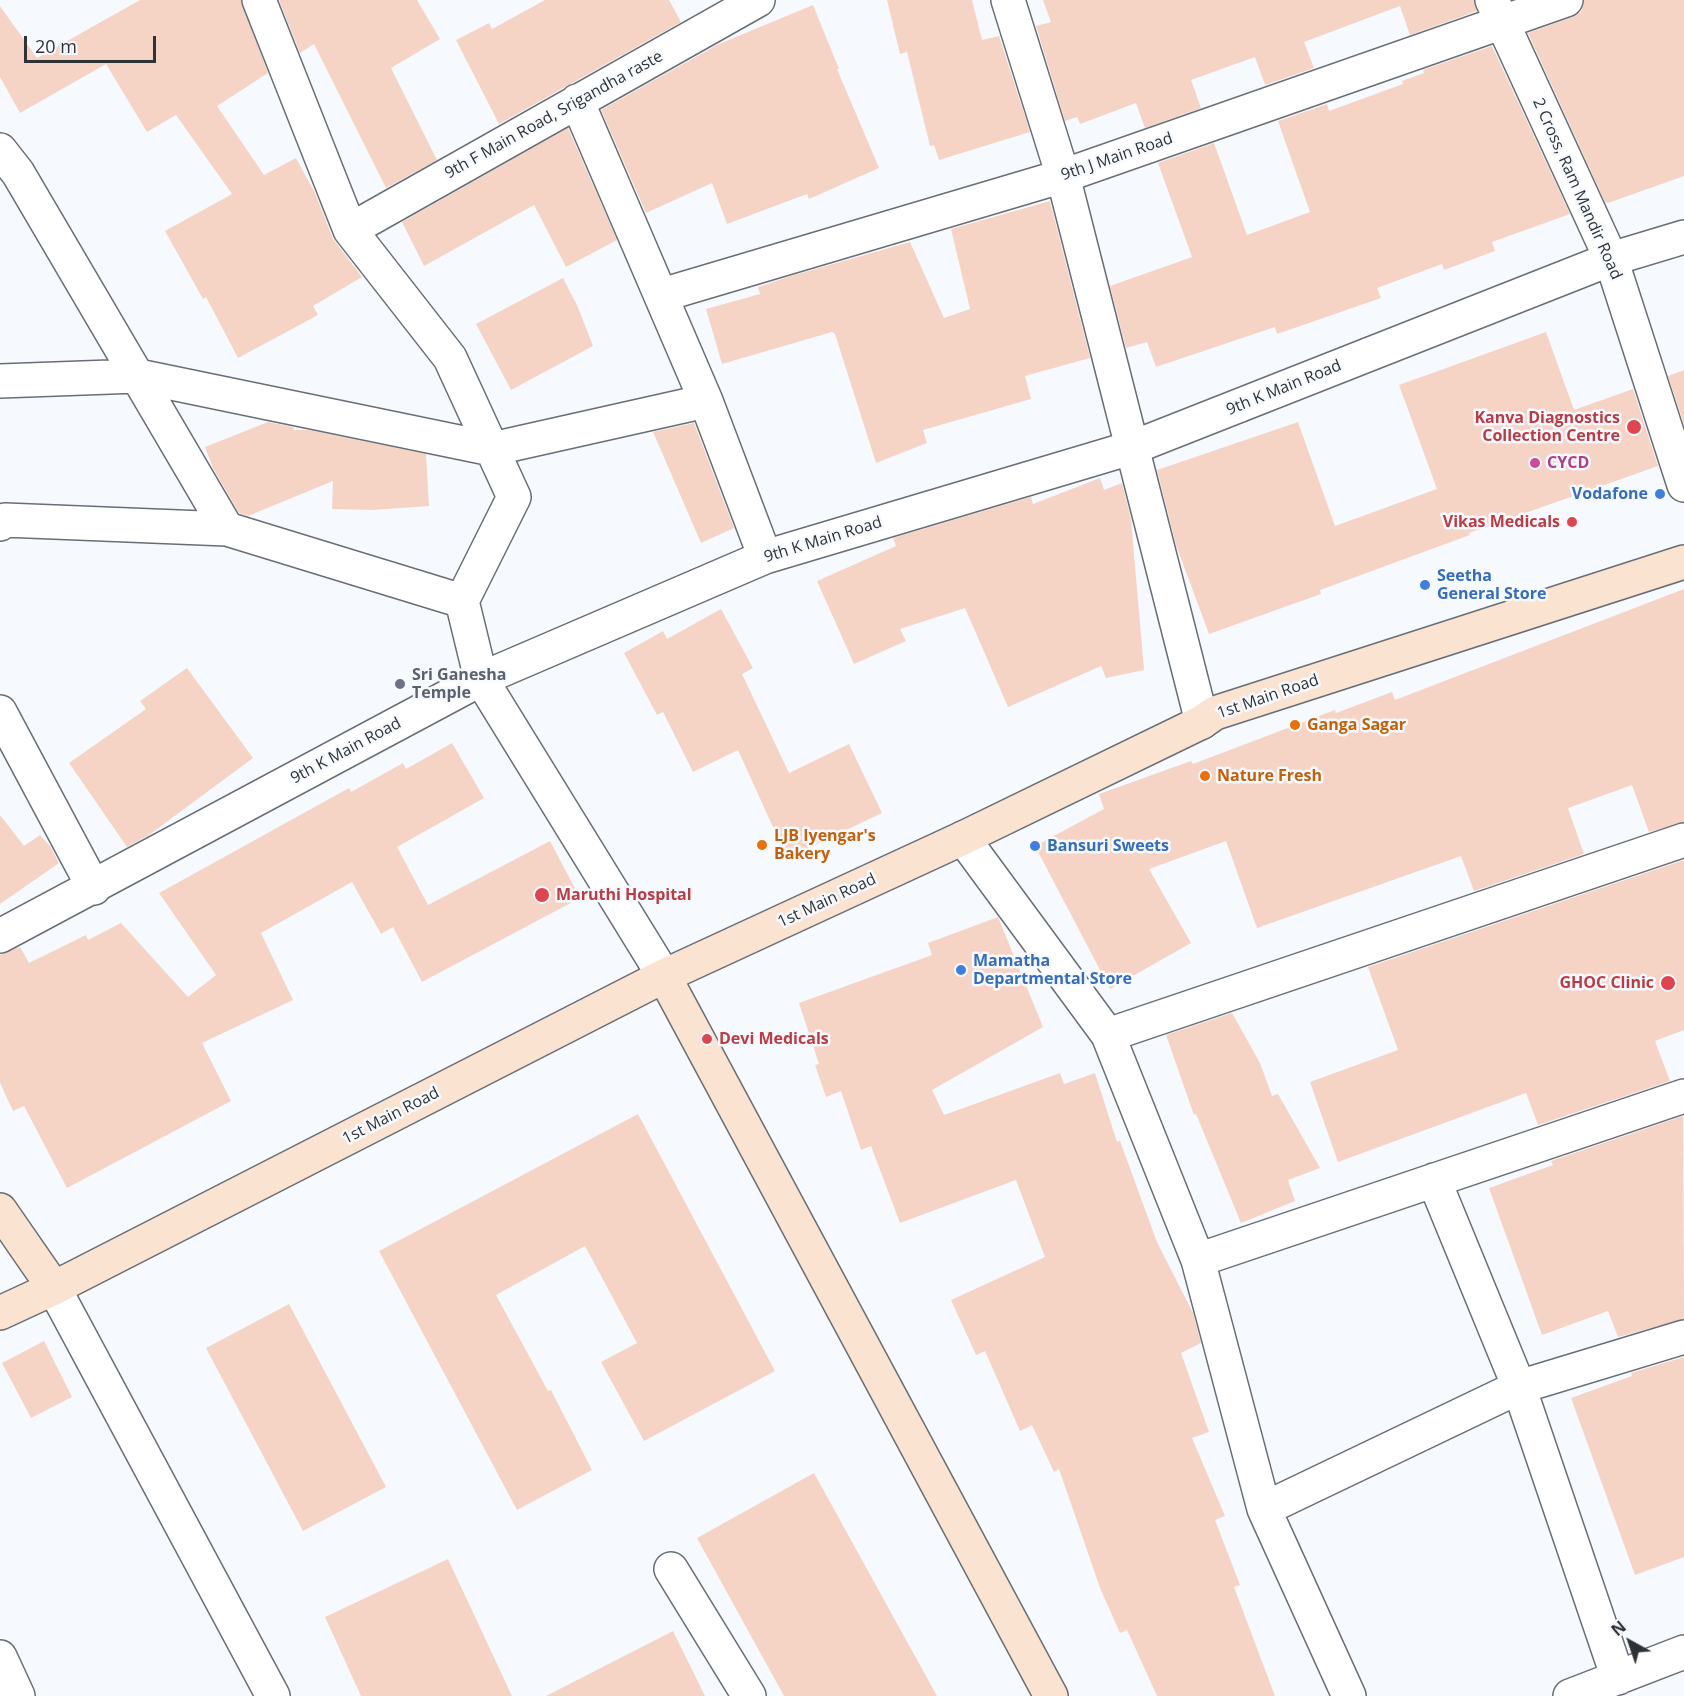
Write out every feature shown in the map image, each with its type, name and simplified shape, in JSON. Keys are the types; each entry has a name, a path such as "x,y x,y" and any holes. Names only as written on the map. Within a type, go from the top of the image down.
{"street":[{"path":"259,0 350,230 450,358 514,496 462,601 481,679 664,976 1051,1696"},
{"name":"9th F Main Road, Srigandha raste","path":"350,230 758,0"},
{"path":"1008,0 1063,176 1134,447 1202,722"},
{"name":"9th J Main Road","path":"662,295 1063,176 1497,11 1566,0"},
{"name":"2 Cross, Ram Mandir Road","path":"1497,11 1611,259 1684,485"},
{"path":"577,102 706,401 765,557"},
{"path":"0,150 18,173 227,529"},
{"name":"9th K Main Road","path":"0,936 94,888 481,679 765,557 1134,447 1611,259 1684,237"},
{"path":"0,381 138,376 492,449 706,401"},
{"path":"2,519 227,529 462,601"},
{"name":"1st Main Road","path":"0,1313 54,1288 664,976 963,838 1202,722 1215,713 1684,562"},
{"path":"0,712 94,888"},
{"path":"963,838 1108,1035 1198,1260 1264,1509 1349,1696"},
{"path":"1108,1035 1684,840"},
{"path":"1198,1260 1684,1096"},
{"path":"1434,1180 1519,1387 1618,1678"},
{"path":"0,1210 54,1288 273,1696"},
{"path":"1264,1509 1519,1387 1684,1337"},
{"path":"671,1569 749,1696"},
{"path":"1570,1696 1684,1652"},
{"path":"0,1657 18,1696"}],"building":[{"path":"140,0 241,0 268,73 217,106 264,175 296,158 315,193 333,239 362,277 313,306 318,315 238,358 206,297 203,299 165,231 232,194 176,115 147,132 106,64 20,113 0,77 0,6 37,58"},
{"path":"279,0 417,0 440,39 391,68 437,160 386,188 314,44 300,53"},
{"path":"545,0 669,0 681,22 499,124 456,40 489,23 492,29"},
{"path":"887,0 972,0 982,40 999,36 1030,132 939,160 934,145 930,146 907,52 900,54"},
{"path":"1043,0 1474,0 1477,11 1410,35 1400,6 1304,42 1314,68 1265,85 1255,57 1191,80 1201,108 1145,128 1136,103 1080,124 1077,117 1065,121 1036,26 1051,22"},
{"path":"1584,0 1684,0 1684,176 1608,203 1605,202 1528,33 1573,17 1581,12"},
{"path":"813,5 879,168 809,199 807,194 727,224 712,183 646,213 601,110 719,44"},
{"path":"1492,46 1570,214 1492,242 1495,251 1444,270 1442,264 1377,288 1381,298 1277,334 1275,327 1156,367 1147,342 1126,348 1110,286 1192,257 1158,163 1214,143 1247,235 1310,212 1278,121 1327,104 1329,111 1403,84 1402,81 1424,73 1423,70"},
{"path":"568,128 617,240 566,267 534,205 424,266 402,222"},
{"path":"1050,201 1090,358 1025,376 1031,399 923,430 927,443 876,463 835,334 832,332 722,364 706,309 760,294 758,287 791,276 910,242 944,318 970,309 951,229"},
{"path":"563,278 577,305 593,346 511,390 476,324"},
{"path":"1546,332 1574,410 1633,389 1658,466 1469,533 1470,535 1320,590 1321,594 1209,634 1176,545 1157,470 1298,422 1335,526 1437,489 1399,385"},
{"path":"1684,370 1684,424 1668,376"},
{"path":"268,422 293,427 294,430 309,430 426,454 429,506 373,510 332,509 333,481 248,516 239,513 213,468 205,447"},
{"path":"694,423 734,528 701,543 653,432"},
{"path":"1100,478 1104,490 1122,483 1131,519 1144,670 1106,678 1101,666 1008,707 965,608 900,629 906,641 854,664 817,581 896,546 893,538 1031,497 1033,504"},
{"path":"1684,589 1684,822 1649,832 1632,785 1568,808 1584,854 1474,891 1461,856 1257,928 1226,841 1149,869 1191,943 1110,989 1035,846 1104,809 1099,794 1191,761 1193,764 1335,710 1336,713 1392,692 1395,700"},
{"path":"721,609 753,668 742,674 789,773 849,744 882,813 787,858 738,750 693,772 663,712 657,715 624,653 663,631 667,639"},
{"path":"187,668 253,758 149,835 127,847 69,763 146,709 140,701"},
{"path":"452,743 484,798 397,847 428,905 550,841 580,898 422,982 393,927 381,934 352,882 261,933 293,1000 202,1043 231,1101 67,1188 24,1106 13,1111 0,1083 0,955 20,947 29,963 86,935 88,940 121,923 188,997 216,975 159,893 349,788 351,792 403,763 406,769"},
{"path":"0,815 24,846 40,835 50,846 59,863 0,904"},
{"path":"1684,860 1684,1030 1655,1041 1670,1081 1538,1125 1526,1093 1338,1162 1310,1082 1398,1050 1368,967"},
{"path":"998,917 1043,1027 932,1090 944,1115 1060,1073 1064,1084 1095,1073 1117,1142 1120,1141 1157,1242 1193,1313 1201,1343 1181,1353 1209,1432 1192,1438 1225,1516 1215,1520 1240,1585 1234,1587 1275,1696 1157,1696 1127,1630 1120,1633 1100,1588 1059,1469 1054,1472 1032,1425 1020,1431 985,1351 976,1355 951,1300 1045,1257 1016,1180 900,1223 871,1146 861,1150 841,1091 826,1097 815,1065 819,1064 799,1003 932,955 928,943"},
{"path":"1232,1013 1260,1063 1272,1096 1278,1094 1320,1168 1288,1180 1295,1201 1241,1223 1196,1114 1194,1115 1166,1035"},
{"path":"638,1114 775,1371 644,1441 601,1362 637,1343 585,1246 496,1295 548,1391 551,1390 592,1470 517,1510 379,1251"},
{"path":"1683,1116 1684,1319 1618,1337 1608,1311 1542,1335 1489,1188 1553,1165 1551,1161"},
{"path":"289,1304 386,1487 303,1531 206,1348"},
{"path":"44,1341 72,1397 31,1418 2,1363"},
{"path":"1684,1357 1684,1557 1635,1575 1571,1398 1632,1376 1631,1373"},
{"path":"814,1473 937,1696 784,1696 697,1538"},
{"path":"448,1559 512,1696 361,1696 325,1617"},
{"path":"673,1631 705,1696 546,1696"}],"place":[{"name":"Kanva Diagnostics Collection Centre","path":"1634,427"},
{"name":"CYCD","path":"1535,463"},
{"name":"Vodafone","path":"1660,494"},
{"name":"Vikas Medicals","path":"1572,522"},
{"name":"Seetha General Store","path":"1425,585"},
{"name":"Sri Ganesha Temple","path":"400,684"},
{"name":"Ganga Sagar","path":"1295,725"},
{"name":"Nature Fresh","path":"1205,776"},
{"name":"LJB Iyengar's Bakery","path":"762,845"},
{"name":"Bansuri Sweets","path":"1035,846"},
{"name":"Maruthi Hospital","path":"542,895"},
{"name":"Mamatha Departmental Store","path":"961,970"},
{"name":"GHOC Clinic","path":"1668,983"},
{"name":"Devi Medicals","path":"707,1039"}]}
